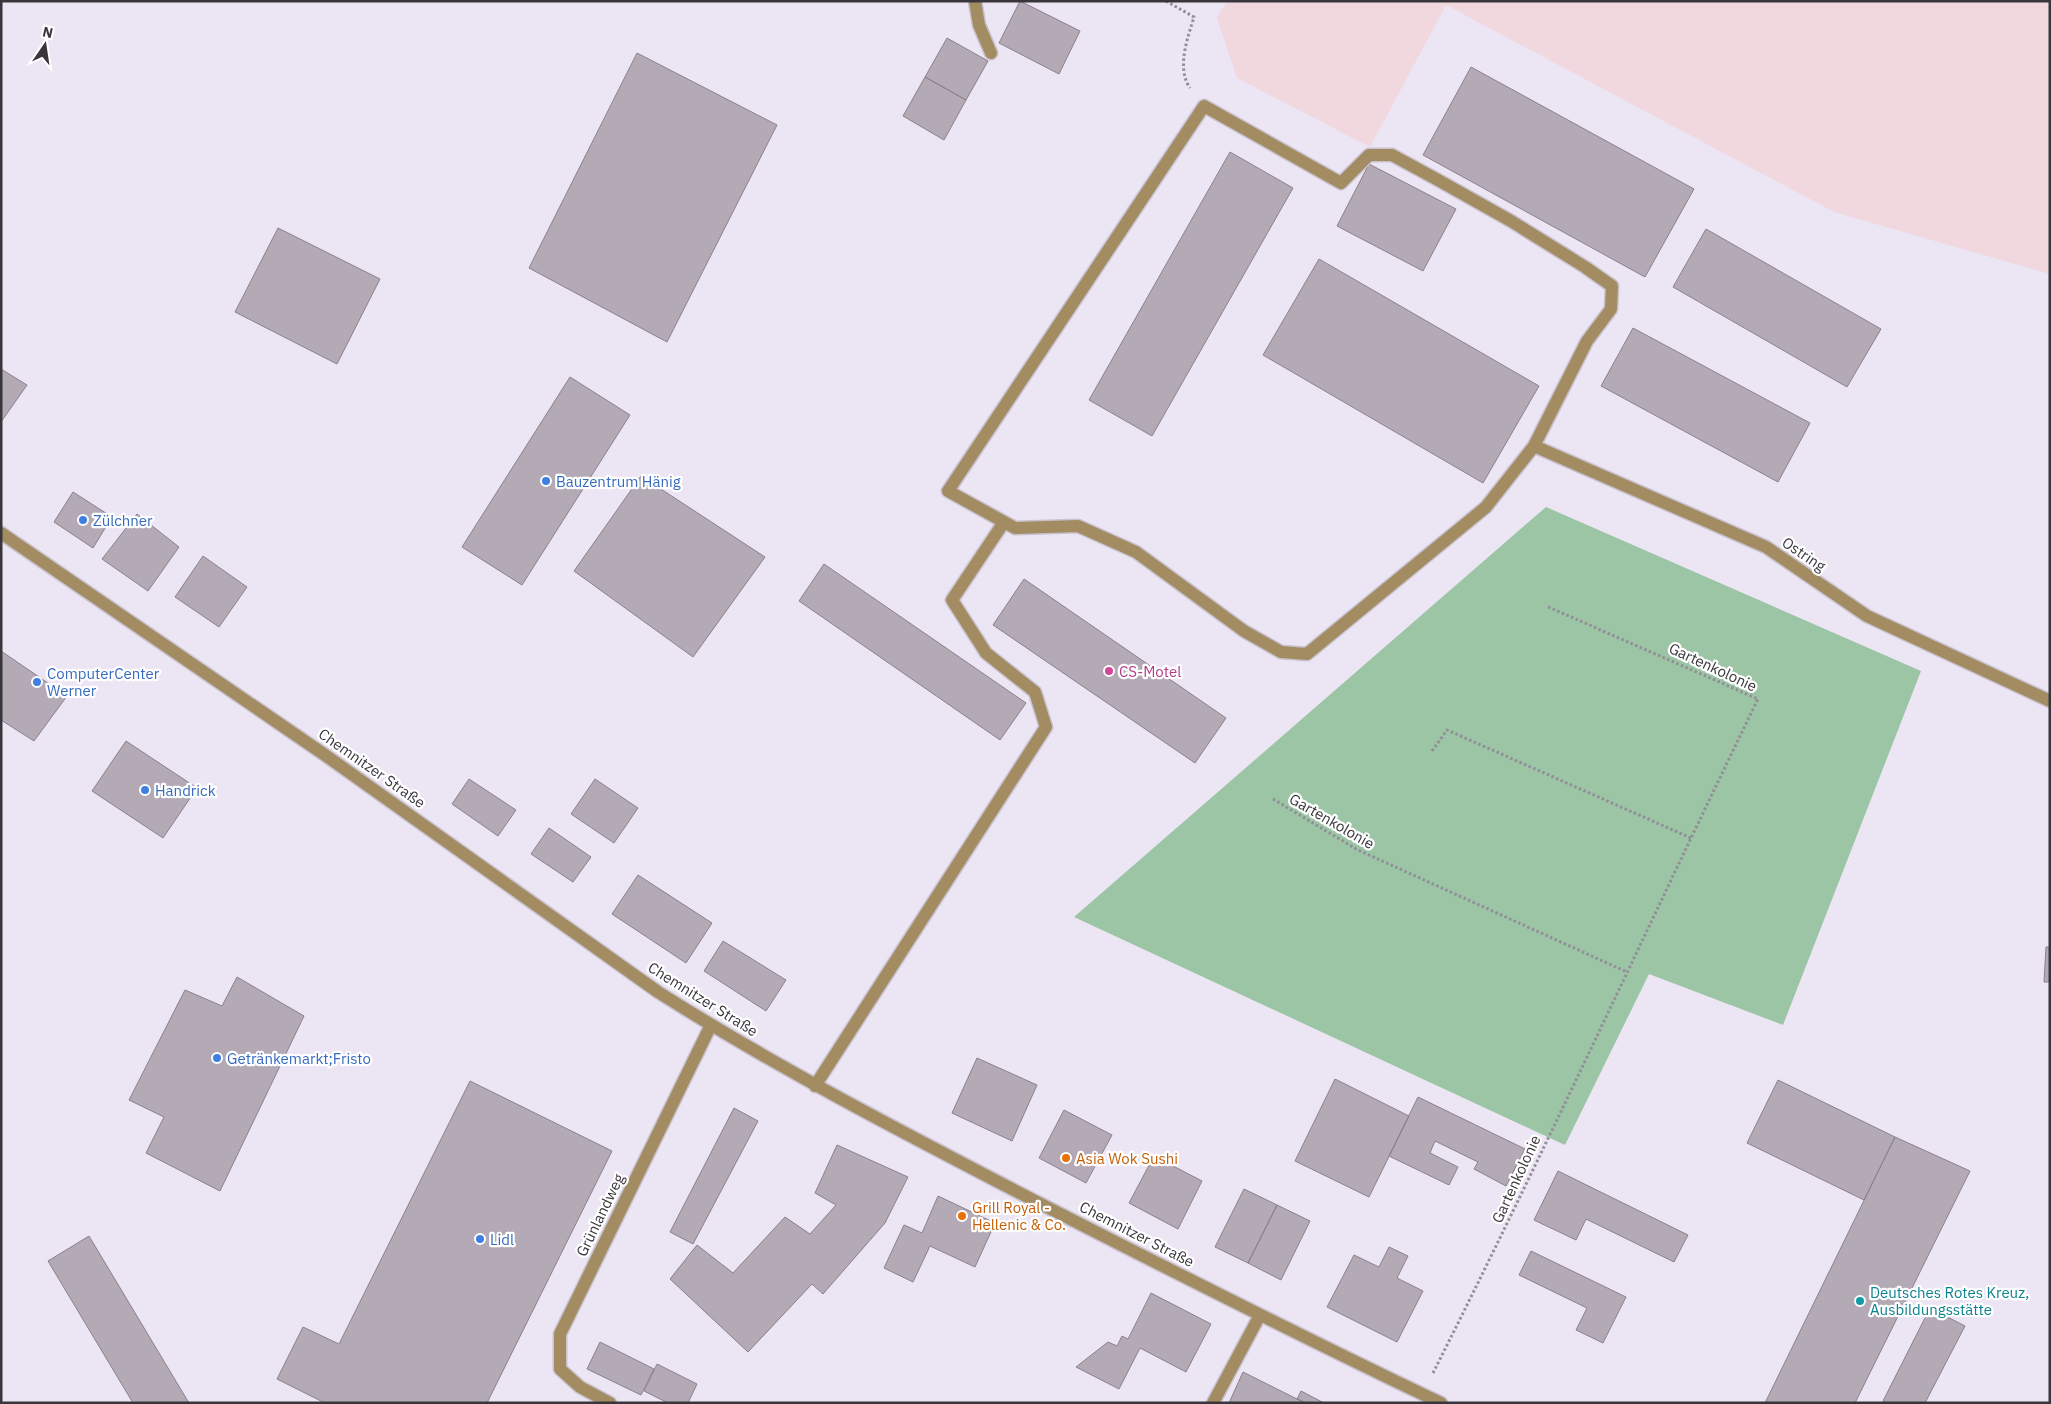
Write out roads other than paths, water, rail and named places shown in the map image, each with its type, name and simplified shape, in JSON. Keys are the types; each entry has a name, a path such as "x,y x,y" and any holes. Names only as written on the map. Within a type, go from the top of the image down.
{"street":[{"path":"976,1 979,25 991,53"},
{"path":"1204,106 1341,183 1369,156 1392,155 1511,221 1612,286 1611,309 1587,341 1534,446 1486,507 1307,654 1281,652 1244,630 1136,552 1078,526 1015,528 948,491 1204,106"},
{"name":"Ostring","path":"1534,446 1766,547 1867,616 2050,701"},
{"path":"816,1086 1046,727 1035,692 986,653 952,600 1004,522"},
{"name":"Chemnitzer Straße","path":"1,533 326,755 658,992 711,1025 816,1086 959,1161 1260,1315 1441,1403"},
{"name":"Grünlandweg","path":"610,1403 580,1387 560,1368 560,1334 711,1025"},
{"path":"1213,1403 1260,1315"}],"place":[{"name":"Bauzentrum Hänig","path":"546,481"},
{"name":"Zülchner","path":"83,520"},
{"name":"CS-Motel","path":"1109,671"},
{"name":"ComputerCenter Werner","path":"37,682"},
{"name":"Handrick","path":"145,790"},
{"name":"Getränkemarkt;Fristo","path":"217,1058"},
{"name":"Asia Wok Sushi","path":"1066,1158"},
{"name":"Grill Royal - Hellenic & Co.","path":"962,1216"},
{"name":"Lidl","path":"480,1239"},
{"name":"Deutsches Rotes Kreuz, Ausbildungsstätte","path":"1860,1301"}]}
